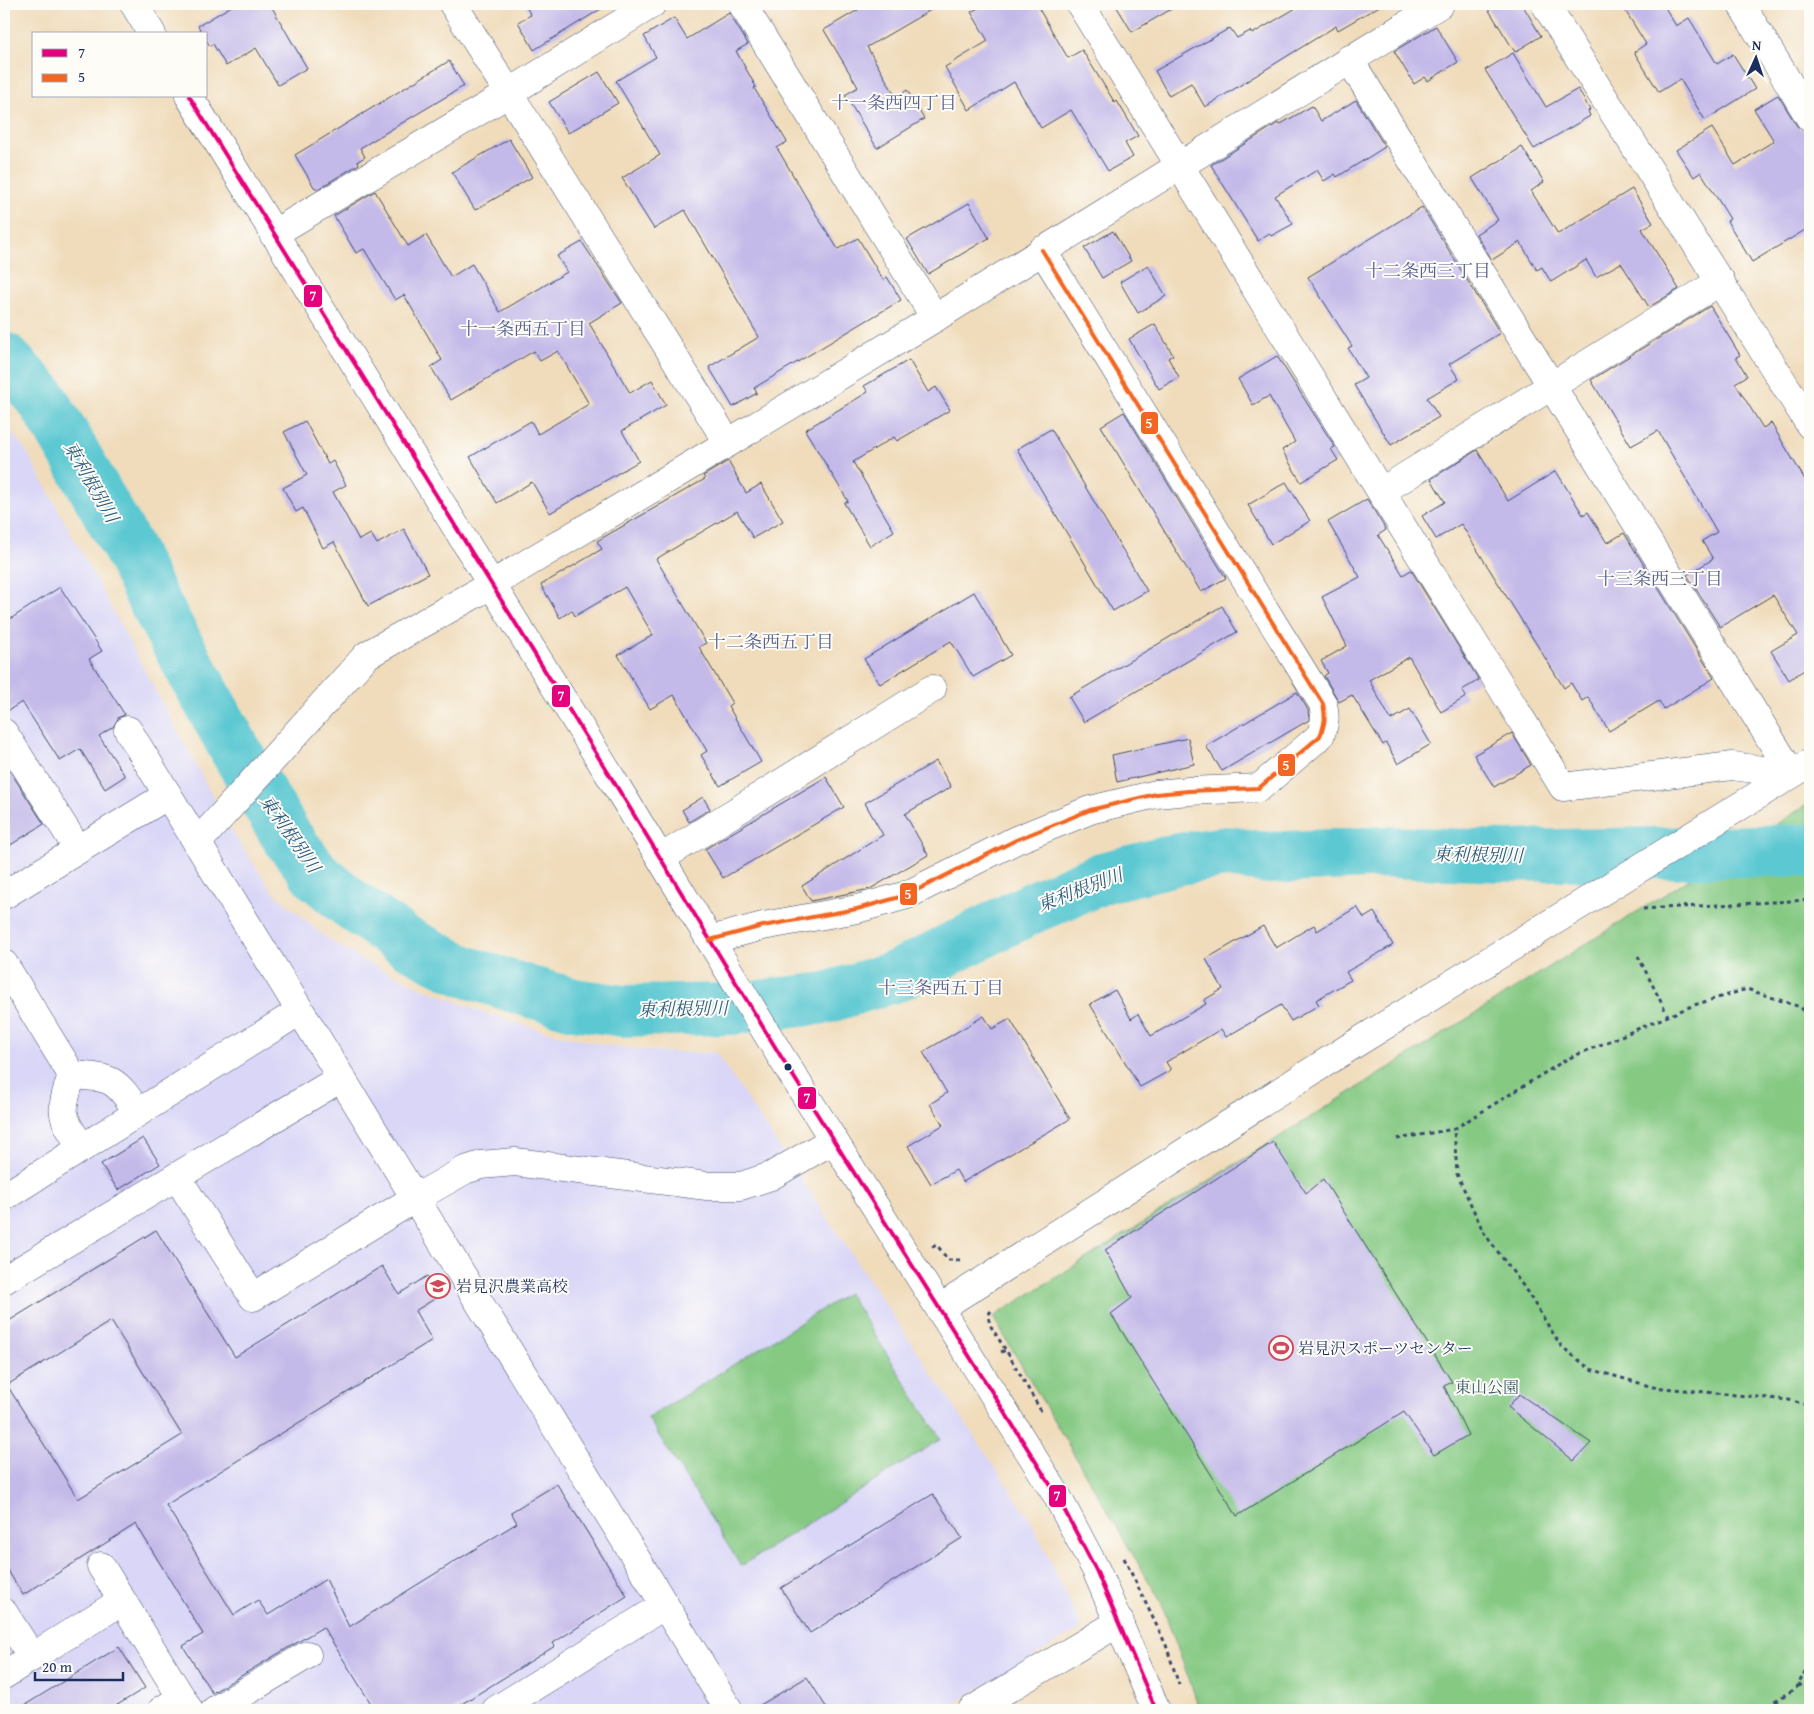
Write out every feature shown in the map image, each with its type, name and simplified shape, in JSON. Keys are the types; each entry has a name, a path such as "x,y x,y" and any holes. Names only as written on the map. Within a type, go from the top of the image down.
{"street":[{"path":"134,4 151,32"},
{"path":"453,4 728,443"},
{"path":"273,234 509,93 652,4"},
{"path":"742,4 936,318"},
{"path":"1080,4 1564,787 1732,766 1801,769"},
{"path":"198,843 367,655 491,585 936,318 1042,250 1440,4"},
{"path":"1544,4 1721,281 1810,425"},
{"path":"1741,4 1810,118"},
{"path":"1349,59 1551,385 1801,769"},
{"path":"190,98 661,858 780,1055 1056,1494 1079,1535 1120,1622 1156,1710"},
{"path":"714,947 763,926 857,909 907,895 1016,840 1098,808 1164,793 1259,788 1320,736 1326,716 1323,704 1042,250"},
{"path":"1382,490 1721,281"},
{"path":"661,858 932,689"},
{"path":"128,730 729,1710"},
{"path":"4,733 78,849"},
{"path":"940,1308 1555,919 1801,769"},
{"path":"4,895 168,795"},
{"path":"4,964 72,1075 63,1103 63,1116 82,1148"},
{"path":"4,1197 300,1011"},
{"path":"72,1075 111,1080 120,1087 138,1112"},
{"path":"4,1280 341,1078"},
{"path":"177,1177 253,1298 414,1199 465,1170 481,1165 507,1163 707,1186 741,1186 770,1176 834,1140"},
{"path":"101,1566 122,1601 178,1706"},
{"path":"4,1675 122,1601"},
{"path":"496,1710 665,1605"},
{"path":"4,1613 32,1658"},
{"path":"972,1710 1120,1622"},
{"path":"215,1710 307,1655"}],"path":[{"path":"1643,910 1810,900"},
{"path":"1638,956 1668,1016"},
{"path":"1397,1139 1454,1129 1567,1059 1694,1005 1747,990 1800,1007 1810,1016"},
{"path":"1454,1129 1457,1174 1484,1233 1524,1286 1561,1346 1590,1369 1653,1387 1789,1400 1810,1406"},
{"path":"1798,1687 1810,1662"},
{"path":"1762,1710 1798,1687 1810,1682"}],"shaded area":[{"name":"岩見沢農業高校","path":"4,423 26,450 232,832 273,892 324,936 364,961 420,987 482,1012 544,1031 609,1046 662,1052 716,1053 1030,1519 1082,1628 943,1710 4,1710"}],"green space":[{"name":"東山公園","path":"1810,803 1810,1710 1200,1710 1161,1602 993,1317"},
{"path":"848,1293 941,1439 741,1566 648,1418"}],"building":[{"path":"235,4 270,4 307,68 278,85 256,48 226,66 213,44 210,46 208,43 208,32 202,32 198,26"},
{"path":"524,4 609,4 534,50 518,22 531,15"},
{"path":"868,4 941,4 867,47 896,97 907,90 924,119 877,148 845,95 858,87 824,30"},
{"path":"986,4 1036,4 1068,58 1082,50 1115,103 1117,101 1138,136 1125,143 1133,157 1108,171 1071,110 1041,128 1014,82 969,110 945,67 988,41 971,12"},
{"path":"1115,4 1180,4 1132,32"},
{"path":"1303,4 1383,4 1338,30 1336,26 1205,107 1191,83 1169,96 1155,71 1230,28 1237,38 1250,31 1252,34"},
{"path":"1485,4 1522,4 1541,36 1515,52"},
{"path":"1621,4 1663,4 1676,26 1689,18 1717,64 1733,54 1755,89 1705,120 1680,79 1659,92 1634,52 1646,44"},
{"path":"729,13 748,44 736,51 756,87 754,88 787,142 777,148 817,216 838,249 858,238 883,280 887,277 901,300 754,388 757,393 733,407 709,367 759,337 685,210 654,229 622,178 660,155 616,81 656,57 644,36 674,18 687,39"},
{"path":"1436,26 1458,62 1428,81 1425,77 1414,84 1394,51"},
{"path":"1513,53 1546,107 1578,89 1590,110 1588,111 1590,116 1534,149 1485,70"},
{"path":"449,61 464,86 360,148 365,157 358,161 359,164 318,189 314,187 295,155"},
{"path":"599,72 618,103 568,133 549,102"},
{"path":"1778,95 1797,126 1810,134 1810,227 1752,262 1727,221 1730,219 1701,172 1694,177 1676,150 1712,128 1735,165 1774,141 1754,109"},
{"path":"1356,100 1385,147 1337,177 1335,174 1324,181 1317,170 1275,196 1293,224 1271,236 1269,233 1258,241 1211,165 1278,123 1279,125 1312,106 1321,121"},
{"path":"509,139 532,177 475,210 452,172"},
{"path":"1522,147 1544,182 1531,191 1558,234 1632,189 1653,223 1642,229 1679,289 1649,307 1621,263 1596,277 1586,260 1551,282 1542,267 1537,270 1520,242 1492,260 1476,234 1498,220 1472,178"},
{"path":"375,191 408,246 426,235 451,277 472,264 500,312 567,272 557,256 582,242 622,303 589,323 630,393 652,380 666,405 622,431 639,461 550,513 532,482 497,503 470,457 531,421 538,434 589,404 558,351 540,361 534,351 451,400 431,367 442,360 404,295 395,300 364,249 356,253 334,216"},
{"path":"969,203 989,238 928,274 907,239"},
{"path":"1422,207 1500,333 1449,364 1459,379 1427,398 1439,417 1391,445 1354,385 1366,378 1348,348 1352,346 1308,277"},
{"path":"1113,231 1131,261 1102,278 1084,248"},
{"path":"1148,265 1166,296 1138,313 1120,282"},
{"path":"1710,306 1740,355 1736,357 1747,376 1735,383 1763,428 1771,423 1810,488 1810,666 1789,680 1771,651 1798,635 1773,595 1720,627 1687,575 1713,559 1702,541 1717,532 1658,431 1631,446 1591,380"},
{"path":"1155,324 1173,355 1168,358 1179,377 1159,389 1129,339"},
{"path":"1277,356 1335,447 1331,449 1338,460 1301,482 1282,450 1295,442 1269,396 1253,405 1238,379"},
{"path":"909,360 928,392 936,387 950,410 897,441 894,437 853,462 894,531 870,546 844,503 848,501 805,430 868,392 864,386"},
{"path":"1124,412 1226,578 1201,592 1101,426"},
{"path":"305,421 328,464 333,461 346,485 333,492 359,540 371,534 377,544 404,529 428,574 368,606 334,542 323,548 303,508 296,512 283,488 307,475 284,432"},
{"path":"1051,429 1147,591 1113,611 1017,449"},
{"path":"1477,450 1508,501 1556,471 1583,515 1588,512 1607,543 1624,533 1714,678 1664,709 1659,701 1609,731 1588,697 1582,701 1571,683 1564,688 1461,524 1436,539 1422,516 1445,502 1431,479"},
{"path":"728,461 746,493 761,484 783,521 753,538 737,511 656,559 706,643 699,647 732,703 728,706 761,762 720,786 701,755 707,751 674,695 650,709 618,655 653,635 625,587 575,616 572,610 560,618 541,585 602,549 597,541 705,479 703,476"},
{"path":"1286,482 1310,521 1271,544 1248,505"},
{"path":"1367,499 1386,530 1378,535 1403,575 1411,570 1479,680 1462,690 1466,697 1441,712 1409,657 1369,680 1391,720 1410,709 1431,744 1398,764 1386,743 1383,745 1352,695 1339,702 1324,676 1328,673 1321,661 1347,646 1322,597 1360,577 1328,522"},
{"path":"60,587 102,651 89,659 125,715 119,717 113,727 99,736 125,776 105,789 80,749 60,761 22,702 4,713 4,623"},
{"path":"974,592 1011,655 973,677 951,641 880,684 864,659"},
{"path":"1222,606 1237,632 1084,722 1069,697"},
{"path":"1297,692 1308,710 1309,720 1222,771 1206,746"},
{"path":"1512,733 1531,765 1494,787 1474,755"},
{"path":"1188,738 1194,764 1117,782 1112,755"},
{"path":"936,761 951,787 905,814 928,855 870,889 811,901 802,886 883,835 865,803"},
{"path":"4,762 44,824 4,849"},
{"path":"826,777 844,807 723,878 705,849"},
{"path":"703,797 710,809 689,822 682,810"},
{"path":"1357,907 1364,918 1374,912 1393,945 1346,972 1351,980 1316,1000 1319,1005 1291,1021 1281,1005 1226,1037 1221,1029 1166,1062 1171,1070 1140,1087 1090,1004 1115,990 1131,1019 1138,1014 1151,1036 1206,1004 1204,1000 1223,989 1206,959 1263,926 1276,948 1314,925 1317,931"},
{"path":"984,1016 992,1029 1010,1019 1070,1119 963,1182 956,1170 931,1184 908,1146 943,1125 930,1104 947,1093 923,1052"},
{"path":"143,1138 160,1164 118,1190 101,1164"},
{"name":"岩見沢スポーツセンター","path":"1273,1142 1306,1193 1323,1179 1452,1382 1444,1386 1468,1435 1434,1455 1404,1412 1237,1516 1111,1314 1132,1298 1105,1250"},
{"path":"156,1230 235,1357 382,1266 399,1294 427,1276 439,1296 415,1311 432,1340 166,1505 234,1615 258,1600 268,1615 326,1579 349,1627 517,1523 511,1512 557,1484 627,1596 553,1643 555,1646 452,1710 375,1710 323,1627 212,1693 183,1646 203,1634 136,1524 23,1595 4,1564 4,1324","holes":["111,1321 182,1435 78,1499 7,1385"]},
{"path":"1519,1394 1591,1443 1574,1461 1508,1407"},
{"path":"933,1494 962,1538 810,1633 781,1588"},
{"path":"119,1647 145,1688 109,1710 17,1710"},
{"path":"807,1677 828,1710 752,1710"}],"waterway":[{"name":"東利根別川","path":"4,358 40,396 65,437 127,546 151,596 237,753 287,837 317,876 351,904 404,941 464,971 574,1004 623,1011 733,1009 826,998 897,976 1034,907 1102,878 1179,859 1227,852 1269,858 1387,852 1506,856 1810,850"}],"transit line":[{"name":"7","path":"190,98 625,800 780,1055 1056,1494 1096,1570 1156,1710"},
{"name":"5","path":"710,940 763,926 857,909 907,895 1016,840 1090,810 1156,794 1259,788 1320,736 1324,720 1323,704 1042,250"}],"place":[{"name":"岩見沢農業高校","path":"438,1286"},
{"name":"岩見沢スポーツセンター","path":"1281,1348"}],"district":[{"name":"十一条西四丁目","path":"894,103"},
{"name":"十二条西三丁目","path":"1428,271"},
{"name":"十一条西五丁目","path":"523,329"},
{"name":"十三条西三丁目","path":"1660,579"},
{"name":"十二条西五丁目","path":"771,642"},
{"name":"十三条西五丁目","path":"941,988"}]}
